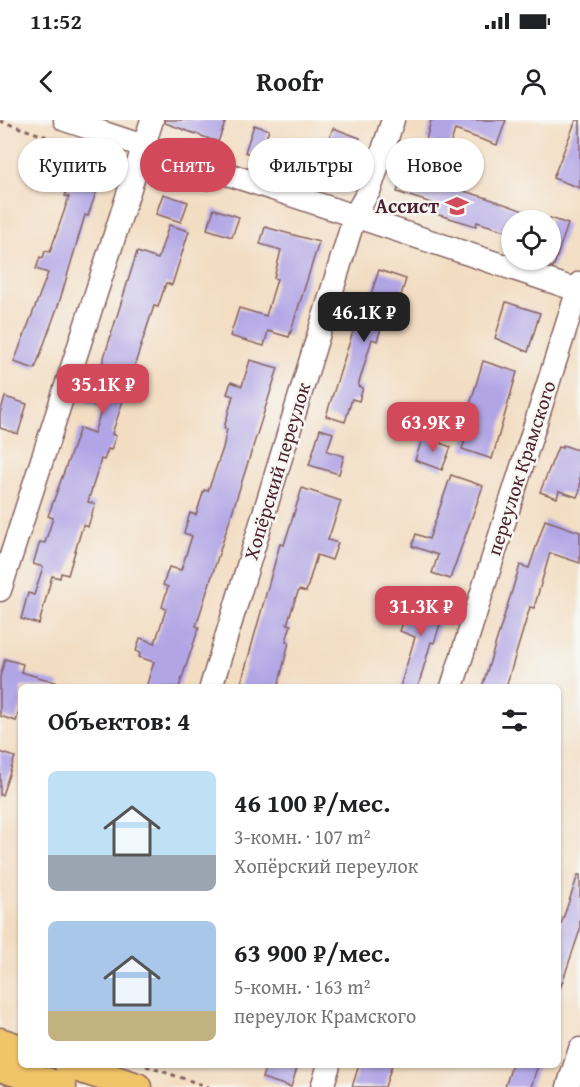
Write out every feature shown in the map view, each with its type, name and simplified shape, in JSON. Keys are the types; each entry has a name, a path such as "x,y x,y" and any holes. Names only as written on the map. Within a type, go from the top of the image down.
{"main road":[{"path":"0,1042 18,1048"},
{"path":"0,1067 62,1087"},
{"path":"85,1068 137,1087"}],"street":[{"path":"65,120 140,146"},
{"path":"146,138 152,120"},
{"name":"Хопёрский переулок","path":"212,684 355,215 370,189 393,120"},
{"path":"0,590 140,156"},
{"path":"236,177 579,288"},
{"name":"переулок Крамского","path":"453,684 579,288"},
{"path":"568,1087 580,1049"},
{"path":"322,1087 328,1068"}],"path":[{"path":"152,1068 209,1087"}],"building":[{"path":"165,120 226,120 219,138 207,138 165,123"},
{"path":"431,120 506,120 497,145 484,140 484,138 455,130 452,138 426,138"},
{"path":"576,120 580,120 580,188 553,178"},
{"path":"254,125 269,130 266,138 250,138"},
{"path":"333,128 360,138 329,138"},
{"path":"66,192 96,192 88,216 85,215 60,300 35,369 14,362 48,273 36,269 40,257 43,258 45,251 50,252 69,197 65,196"},
{"path":"397,192 467,192 521,210 501,210 501,230 477,222 476,226 436,214 438,205"},
{"path":"163,194 188,202 181,222 156,214"},
{"path":"214,209 239,217 232,237 207,229"},
{"path":"561,222 568,224 561,245"},
{"path":"169,225 189,231 172,285 166,283 158,307 154,306 112,434 116,436 111,450 108,449 104,460 101,459 88,502 95,504 88,527 83,525 68,575 61,573 60,578 52,576 39,624 21,619 28,593 34,595 43,567 33,564 40,542 45,543 53,518 48,516 80,428 94,433 102,408 85,403 90,384 95,385 137,252 158,259"},
{"path":"265,227 319,242 289,337 268,331 264,346 230,336 239,308 266,316 277,279 274,278 281,250 260,244"},
{"path":"379,270 406,279 396,312 387,310 377,341 372,339 358,386 363,388 359,401 352,399 345,422 326,416 356,322 361,324"},
{"path":"506,302 540,313 528,352 495,338"},
{"path":"250,360 278,368 196,626 199,627 180,684 147,684 154,662 139,657 140,653 136,651 140,638 155,643 166,609 162,607 168,587 163,585 169,567 181,570 192,536 184,533 190,513 196,515 204,490 208,491 223,448 227,429 224,428 233,396 227,394 231,382 242,386"},
{"path":"483,361 517,372 492,459 462,449 473,417 467,415"},
{"path":"5,397 27,404 18,434 0,428 0,413"},
{"path":"320,429 333,433 327,451 344,456 339,474 309,465"},
{"path":"423,437 451,447 442,470 415,460"},
{"path":"563,445 580,451 580,490 577,497 559,491 557,498 540,492 558,447 562,448"},
{"path":"451,475 483,486 450,579 432,573 438,555 412,546 416,534 429,539"},
{"path":"302,488 341,501 328,540 338,543 332,560 317,555 306,592 299,590 296,597 287,624 291,625 286,641 289,642 279,684 241,684 280,544 284,545"},
{"path":"545,520 580,532 580,563 550,553 534,608 530,607 507,684 483,684 520,565 529,568"},
{"path":"422,595 447,603 434,643 431,642 419,684 401,684 415,637 400,631 408,609 417,612"},
{"path":"5,659 23,664 21,672 59,684 18,684 16,721 0,716 0,677"},
{"path":"0,752 15,757 2,795 0,795"},
{"path":"578,875 580,875 580,930 561,986 561,924"},
{"path":"265,1068 297,1068 291,1087 262,1078"},
{"path":"358,1068 391,1068 385,1087 352,1087"},
{"path":"511,1068 537,1068 531,1087 505,1087"}],"place":[{"name":"Ассист","path":"457,206"}]}
